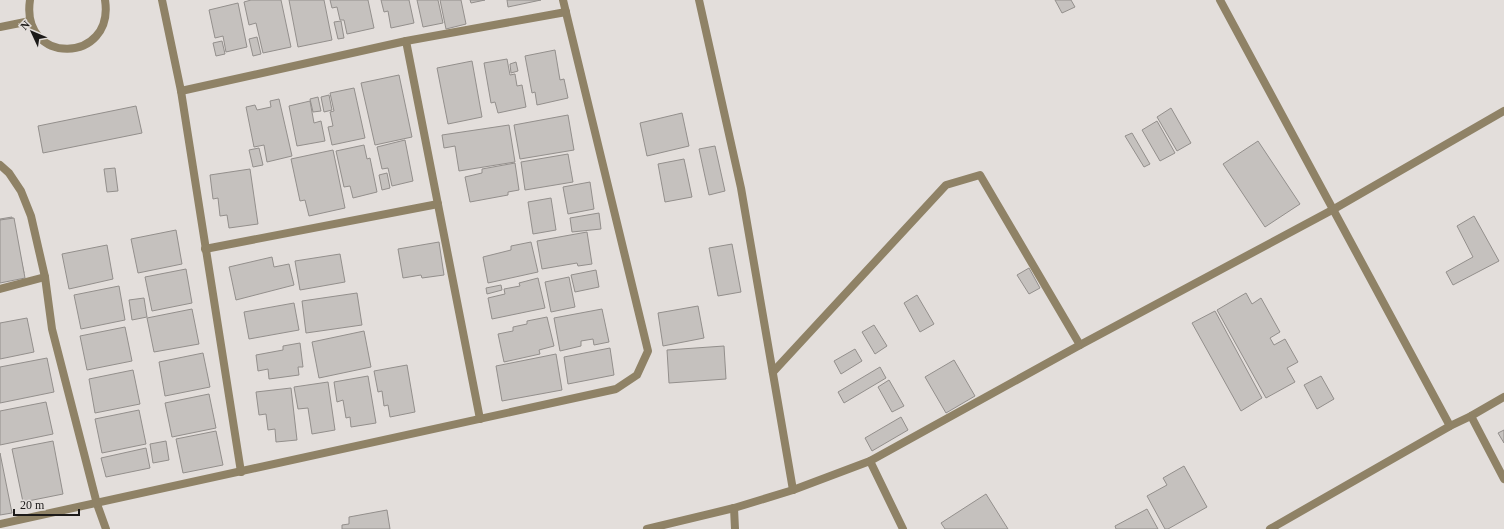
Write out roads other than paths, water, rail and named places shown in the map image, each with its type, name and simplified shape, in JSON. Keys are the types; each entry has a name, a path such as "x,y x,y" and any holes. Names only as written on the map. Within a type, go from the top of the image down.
{"street":[{"path":"30,0 28,10 30,21 42,40 52,47 73,49 84,46 101,31 107,10 106,0"},
{"path":"162,0 181,91 241,472"},
{"path":"0,524 98,504 616,389 637,375 648,351 563,0"},
{"path":"699,0 741,188 794,490"},
{"path":"1220,0 1450,426"},
{"path":"181,91 406,41 566,12"},
{"path":"0,27 30,21"},
{"path":"406,41 480,419"},
{"path":"647,529 734,508 794,490 870,461 1080,345 1334,209 1504,111"},
{"path":"0,165 9,173 21,191 31,216 45,277 52,329 98,504 106,529"},
{"path":"773,372 946,185 980,175 1080,345"},
{"path":"205,249 438,204"},
{"path":"0,289 45,277"},
{"path":"1270,529 1450,426 1504,397"},
{"path":"1471,416 1504,479"},
{"path":"870,461 903,529"},
{"path":"734,508 735,529"}]}
